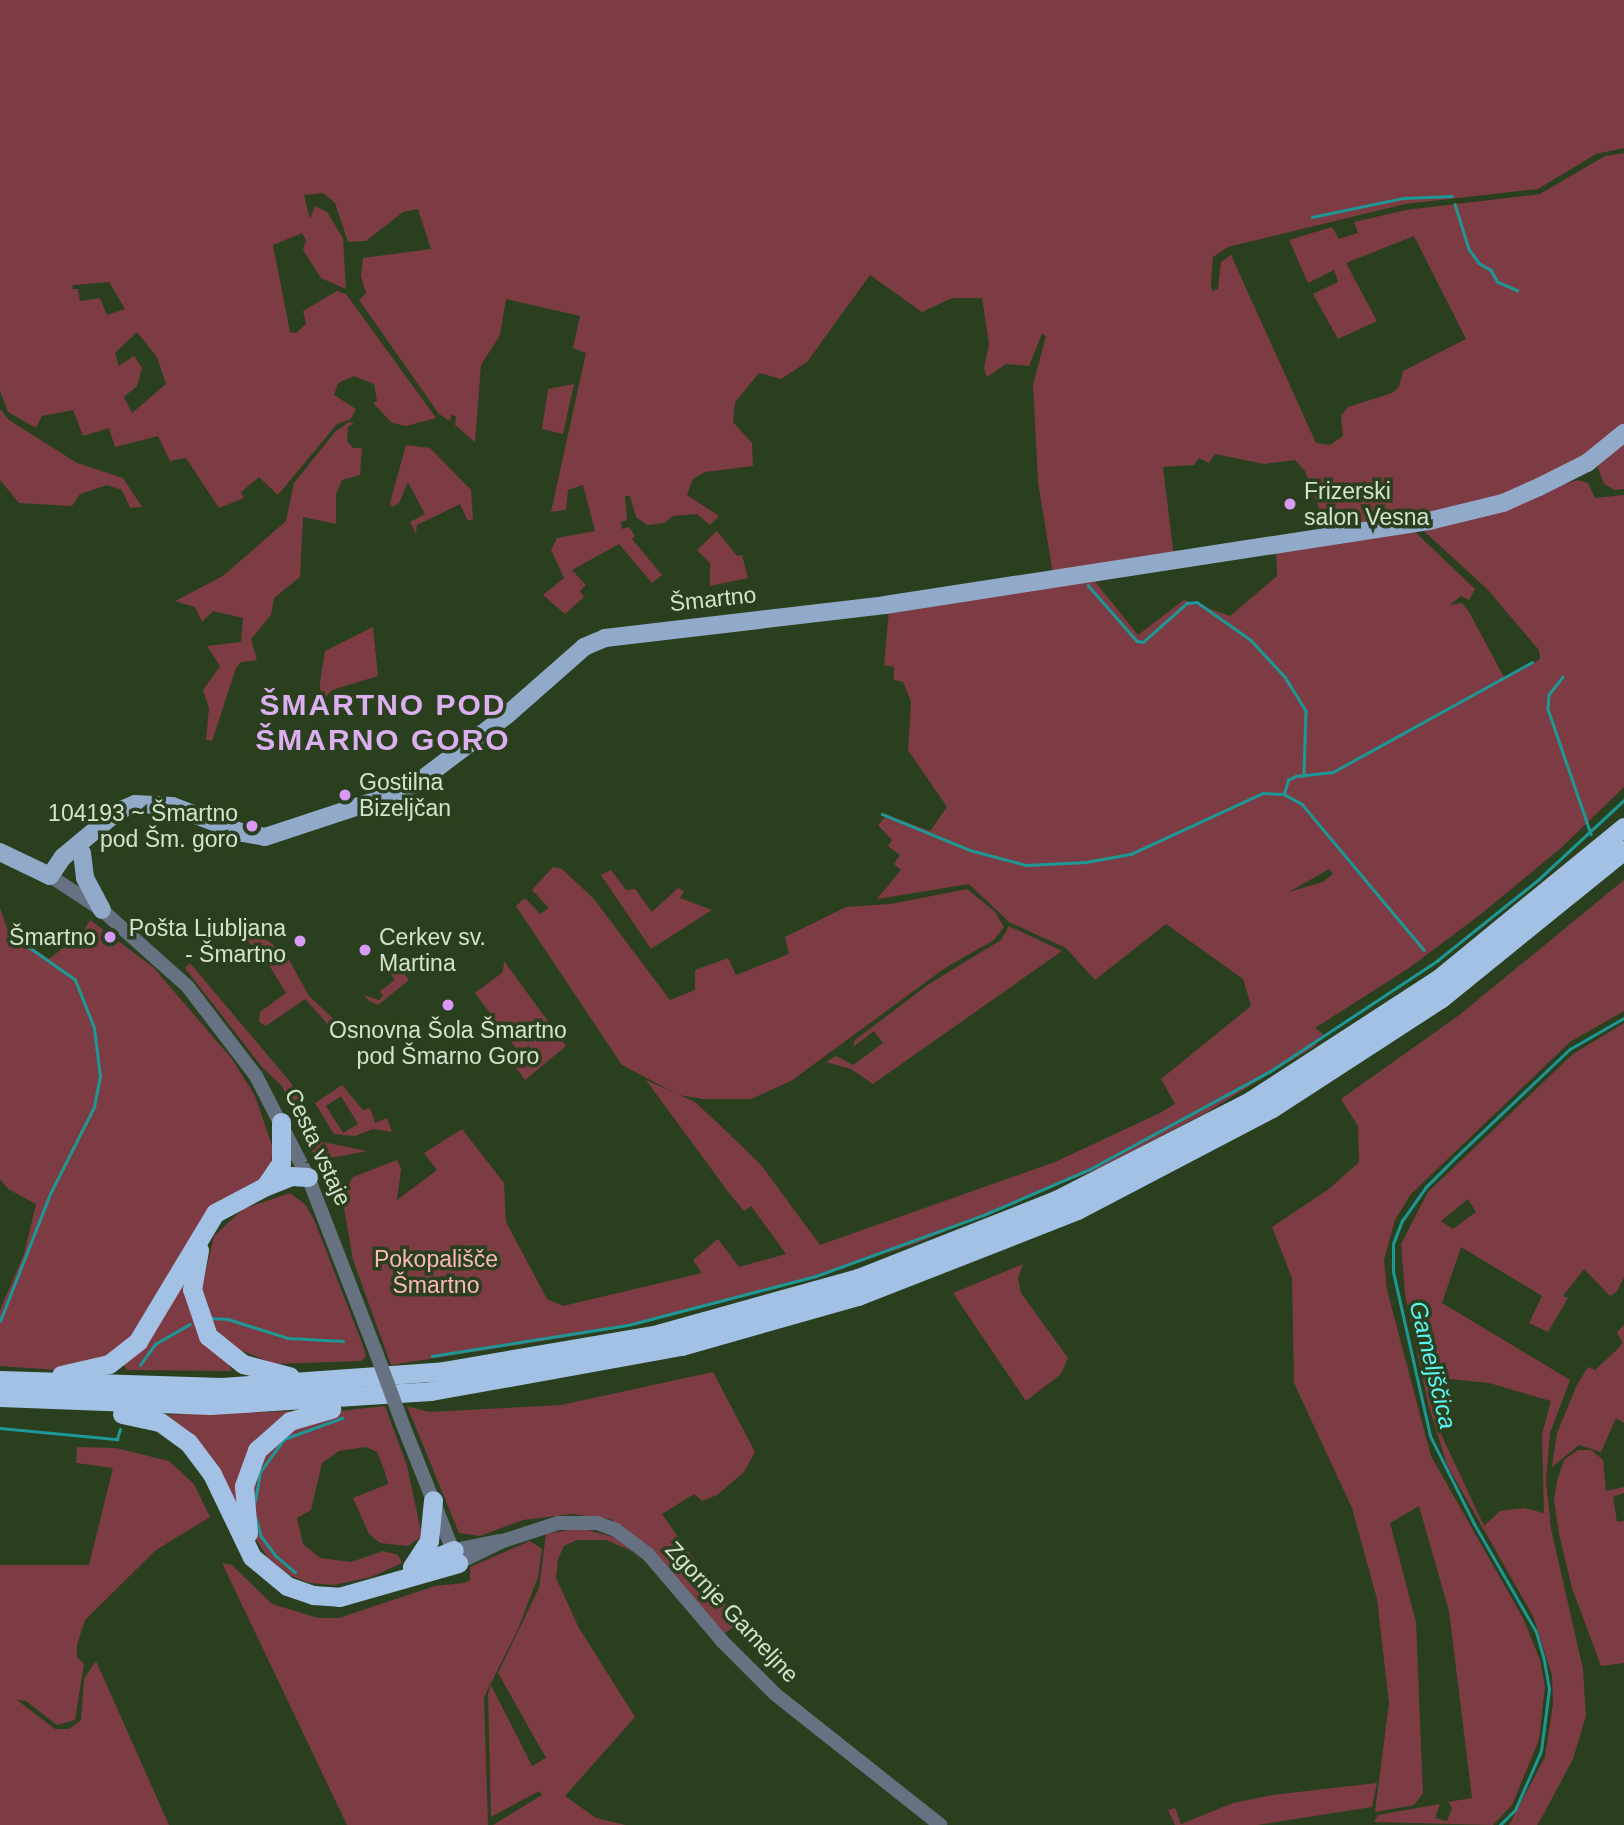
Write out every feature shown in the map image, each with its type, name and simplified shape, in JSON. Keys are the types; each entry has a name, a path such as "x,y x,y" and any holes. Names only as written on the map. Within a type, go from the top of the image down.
{"highway":[{"path":"3,1386 170,1388 330,1382 523,1360 679,1329 858,1278 1007,1222 1182,1139 1339,1047 1502,931 1624,827"},
{"path":"56,1402 210,1405 402,1394 604,1363 735,1333 920,1274 1077,1210 1231,1132 1353,1058 1492,960 1624,850"},
{"path":"264,1187 281,1163 281,1122"},
{"path":"3,1386 31,1374 83,1373 126,1352 157,1314 206,1223 229,1203 264,1187 291,1176 308,1177"},
{"path":"308,1177 295,1187 242,1205 218,1222 196,1257 192,1289 204,1330 229,1356 264,1373 309,1375 330,1382"},
{"path":"3,1386 83,1412 150,1419 182,1436 212,1474 253,1557 273,1577 296,1590 323,1597 348,1595 456,1556"},
{"path":"402,1394 370,1405 315,1412 280,1427 254,1457 243,1507 246,1525 260,1555 281,1575 307,1587 346,1587 456,1556"},
{"path":"412,1567 429,1541 433,1500"}],"main road":[{"name":"Šmartno","path":"92,835 118,811 144,802 172,806 259,837 360,809 421,780 507,715 563,663 605,638 912,601 1411,524 1503,503 1573,471 1624,433"},
{"path":"50,876 68,870 92,835"},
{"path":"50,876 63,856 92,835"},
{"name":"Cesta vstaje","path":"0,852 50,876"},
{"path":"82,853 85,878 102,909"}],"street":[{"name":"Cesta vstaje","path":"50,876 102,909 188,987 256,1076 308,1177 456,1556"},
{"name":"Zgornje Gameljne","path":"456,1556 574,1520 597,1523 635,1541 746,1668 821,1733 940,1825"}],"green space":[{"path":"0,0 1624,0 1624,148 1596,154 1538,189 1405,204 1228,247 1213,257 1212,291 1218,289 1221,262 1231,255 1316,443 1330,445 1343,436 1341,416 1348,407 1392,393 1399,387 1403,371 1466,339 1414,236 1346,263 1377,321 1338,339 1313,294 1338,282 1334,270 1308,283 1289,240 1332,227 1339,239 1358,233 1354,222 1406,210 1540,194 1605,156 1624,153 1624,426 1584,458 1482,503 1328,532 1305,471 1295,460 1264,464 1215,454 1209,463 1199,458 1194,465 1163,467 1174,557 1053,574 1038,482 1033,385 1046,336 1042,334 1029,366 1006,364 987,377 984,368 989,344 982,298 952,298 922,312 870,275 807,362 781,379 759,373 735,402 733,422 752,443 753,466 705,472 693,479 687,495 719,516 710,525 697,514 673,516 664,523 647,525 636,517 630,496 625,496 627,520 621,522 622,529 629,527 635,536 632,539 662,575 652,583 619,544 572,570 586,585 580,591 584,597 565,614 543,595 564,578 551,550 557,538 595,531 583,485 568,490 566,510 551,512 586,353 573,348 580,316 506,299 500,335 481,365 475,442 455,425 456,416 451,415 450,421 439,414 359,300 366,293 361,276 363,258 431,249 418,209 403,212 366,241 348,242 335,203 323,193 304,195 310,219 315,206 327,212 343,238 346,289 321,278 303,250 306,240 302,233 273,245 290,332 296,333 306,324 303,311 337,291 346,294 436,418 406,426 392,423 373,403 377,401 374,384 354,376 338,383 334,395 356,409 351,419 337,424 278,495 259,477 241,492 244,498 219,508 186,458 170,461 158,436 115,447 109,428 83,436 73,410 42,416 36,428 8,412 0,391","holes":["109,282 125,309 107,315 100,298 80,301 78,289 72,289 73,285","137,332 157,357 166,384 132,413 124,397 137,386 142,368 134,356 119,366 115,353"]},
{"path":"574,384 563,434 542,429 548,389"},
{"path":"0,409 9,420 77,463 123,478 142,507 130,508 122,490 107,485 80,494 72,506 19,503 0,480"},
{"path":"349,422 354,423 348,427 347,441 353,448 362,448 360,475 342,480 336,494 336,524 303,517 300,577 274,598 271,615 251,639 257,660 241,662 236,668 212,741 206,740 209,708 203,690 220,666 207,646 241,642 243,618 213,611 202,622 195,607 175,601 223,576 286,521 294,483 335,432"},
{"path":"1624,442 1624,489 1615,490 1604,484 1598,468 1600,460"},
{"path":"406,445 430,448 471,490 473,519 468,521 460,504 417,525 416,534 410,522 425,514 408,482 399,503 392,507 390,503"},
{"name":"Pokopališče Šmartno","path":"1578,480 1588,483 1595,498 1624,495 1624,787 1562,847 1481,914 1409,968 1315,1028 1323,1034 1315,1046 1204,1114 1097,1169 914,1244 781,1287 580,1335 391,1365 353,1260 342,1196 353,1177 397,1160 401,1169 397,1200 437,1170 424,1153 462,1129 504,1183 506,1222 547,1299 563,1306 702,1273 693,1260 718,1239 739,1267 786,1254 751,1206 744,1211 729,1193 646,1080 695,1102 723,1128 761,1165 820,1245 1055,1162 1175,1104 1161,1079 1251,1006 1243,979 1166,924 1095,980 1066,948 1009,922 969,884 877,899 901,870 894,864 900,855 888,846 892,840 878,825 887,815 930,831 947,807 908,750 911,701 903,682 894,680 894,667 884,665 889,611 1093,579 1138,635 1184,600 1230,616 1277,576 1276,551 1414,531 1475,589 1469,600 1461,596 1450,605 1462,603 1469,612 1505,679 1540,659 1539,650 1487,589 1425,532 1426,527","holes":["1329,869 1333,874 1323,882 1289,892"]},
{"path":"717,531 737,556 742,555 748,578 710,586 710,563 697,550"},
{"path":"373,627 378,676 332,690 316,709 325,651"},
{"path":"553,867 562,869 594,899 670,1000 695,990 695,970 728,958 736,975 789,954 785,937 846,907 891,904 967,889 995,912 1004,927 994,940 945,968 791,1081 751,1099 703,1099 679,1095 622,1065 516,906 525,898 540,914 549,908 532,890"},
{"path":"611,870 626,890 635,889 652,912 678,888 684,891 680,898 712,910 651,949 601,875"},
{"path":"1624,880 1624,1011 1570,1042 1411,1194 1395,1220 1384,1260 1387,1290 1431,1456 1523,1618 1540,1660 1545,1686 1539,1740 1512,1805 1493,1825 1374,1822 1378,1815 1440,1804 1435,1818 1447,1821 1452,1808 1448,1802 1472,1798 1449,1611 1419,1506 1390,1523 1416,1622 1423,1793 1414,1805 1375,1812 1389,1703 1377,1599 1352,1508 1294,1383 1292,1278 1272,1227 1329,1189 1359,1162 1358,1126 1341,1099 1458,1016"},
{"path":"0,908 8,931 49,959 83,932 90,920 153,967 232,1059 255,1096 273,1148 269,1176 229,1199 119,1352 71,1371 0,1366 0,1310 24,1254 36,1204 8,1189 0,1179"},
{"path":"1009,926 1062,951 873,1084 851,1069 826,1062 836,1056 853,1065 883,1043 874,1031 853,1047 855,1040 929,984 1001,940"},
{"path":"253,928 288,958 309,996 340,1025 334,1031 305,999 266,1026 259,1022 260,1012 286,993 264,957 243,937"},
{"path":"392,957 409,980 378,1005 364,995 379,1000 383,996 380,991 395,980 383,964"},
{"path":"504,961 566,1046 525,1080 509,1058 518,1051 475,993 503,972"},
{"path":"190,963 291,1083 318,1141 367,1151 325,1159 314,1155 282,1086 262,1067 185,968"},
{"path":"1624,1023 1624,1277 1617,1291 1610,1296 1584,1269 1563,1296 1568,1298 1548,1332 1529,1323 1542,1296 1461,1247 1442,1303 1570,1380 1550,1433 1546,1480 1551,1529 1583,1669 1586,1716 1573,1759 1537,1825 1509,1825 1545,1757 1553,1704 1552,1675 1533,1616 1447,1465 1428,1403 1405,1294 1401,1244 1428,1192 1573,1054","holes":["1468,1199 1476,1212 1453,1229 1441,1221","1431,1377 1489,1383 1551,1401 1542,1434 1544,1513 1524,1508 1500,1511 1484,1526 1441,1434"]},
{"path":"342,1085 363,1110 370,1108 375,1123 387,1118 392,1132 373,1129 355,1136 334,1134 315,1103","holes":["341,1096 358,1124 343,1133 326,1106"]},
{"path":"290,1193 306,1205 315,1222 364,1348 366,1357 361,1361 274,1364 231,1346 209,1321 201,1292 214,1236 243,1209"},
{"path":"1023,1264 1018,1278 1021,1293 1068,1358 1061,1374 1026,1401 953,1293"},
{"path":"184,1270 232,1371 127,1370 123,1364"},
{"path":"1624,1325 1624,1423 1616,1418 1601,1452 1579,1445 1552,1467 1557,1433 1577,1385 1588,1367 1595,1370 1620,1347 1622,1342 1617,1332"},
{"path":"713,1372 755,1452 744,1472 717,1495 702,1501 694,1494 662,1514 739,1624 723,1634 652,1548 610,1519 572,1514 523,1520 480,1536 459,1533 407,1406 429,1412 561,1405"},
{"path":"385,1406 407,1466 422,1536 408,1546 380,1543 369,1534 353,1498 388,1484 384,1469 377,1452 366,1447 339,1451 322,1463 311,1510 297,1518 303,1544 320,1558 351,1562 383,1551 398,1555 402,1563 371,1577 334,1585 309,1583 287,1574 267,1557 254,1536 249,1482 272,1439 331,1412"},
{"path":"298,1411 276,1424 238,1514 158,1415"},
{"path":"77,1447 116,1448 169,1461 194,1484 210,1517 156,1550 85,1620 77,1645 77,1657 84,1664 75,1720 57,1725 26,1701 17,1700 55,1729 69,1729 81,1720 84,1679 96,1661 169,1825 0,1825 0,1565 89,1565 113,1468 76,1463"},
{"path":"1578,1450 1591,1450 1603,1460 1606,1491 1624,1487 1624,1493 1613,1497 1617,1522 1624,1521 1624,1663 1601,1666 1572,1588 1559,1534 1554,1499 1557,1481 1564,1460"},
{"path":"580,1528 617,1538 662,1580 629,1550 606,1540 577,1540 564,1546 558,1559 556,1578 579,1628 635,1717 565,1796 596,1818 626,1825 493,1825 542,1795 539,1791 491,1817 488,1694 491,1685 532,1766 546,1758 498,1673 539,1588 546,1534"},
{"path":"530,1541 542,1549 538,1577 518,1629 484,1697 488,1825 347,1825 222,1563 232,1565 272,1604 318,1618 339,1618 435,1586 464,1583 470,1580 470,1567"},
{"path":"1377,1783 1372,1807 1257,1825 1175,1825 1168,1810 1175,1808 1181,1824 1233,1803 1272,1795"}],"waterway":[{"path":"1312,217 1403,198 1452,196"},
{"path":"1455,204 1469,249 1479,263 1491,270 1498,282 1517,290"},
{"path":"1088,585 1137,641 1143,642 1187,603 1197,602 1251,640 1285,677 1306,711 1304,776"},
{"path":"1284,794 1288,780 1296,776 1333,772 1532,662"},
{"path":"1563,677 1549,695 1548,709 1591,834"},
{"path":"882,814 970,850 1026,865 1086,862 1131,854 1263,793 1284,794 1302,804 1424,950"},
{"path":"432,1356 628,1325 816,1276 986,1214 1090,1169 1269,1072 1438,960 1539,879 1624,800"},
{"path":"0,1321 50,1194 94,1107 100,1077 94,1028 75,980 18,940"},
{"name":"Gameljščica","path":"1500,1825 1515,1810 1541,1751 1549,1689 1544,1660 1536,1632 1474,1524 1430,1436 1393,1272 1393,1244 1402,1221 1426,1187 1456,1157 1570,1049 1624,1018"},
{"path":"210,1318 228,1319 288,1338 343,1341"},
{"path":"140,1365 155,1344 190,1324"},
{"path":"255,1501 260,1472 284,1439 342,1418"},
{"path":"0,1428 117,1439 120,1429"},
{"path":"256,1518 261,1536 276,1556 295,1572"}],"place":[{"name":"Frizerski salon Vesna","path":"1290,504"},
{"name":"Gostilna Bizeljčan","path":"345,795"},
{"name":"104193 ~ Šmartno pod Šm. goro","path":"252,826"},
{"name":"Šmartno","path":"110,937"},
{"name":"Pošta Ljubljana - Šmartno","path":"300,941"},
{"name":"Cerkev sv. Martina","path":"365,950"},
{"name":"Osnovna Šola Šmartno pod Šmarno Goro","path":"448,1005"}],"district":[{"name":"ŠMARTNO POD ŠMARNO GORO","path":"383,722"}]}
